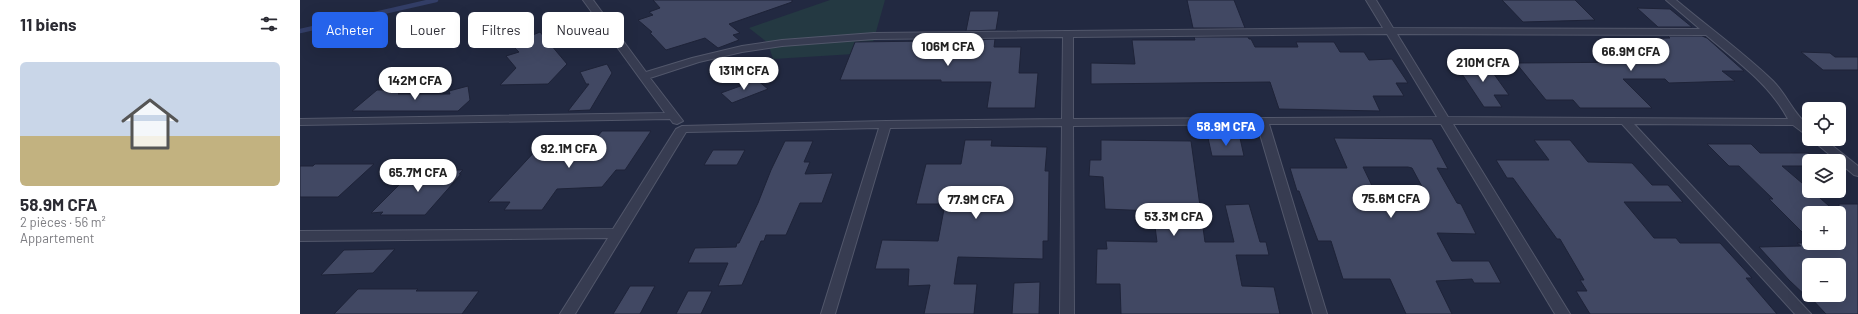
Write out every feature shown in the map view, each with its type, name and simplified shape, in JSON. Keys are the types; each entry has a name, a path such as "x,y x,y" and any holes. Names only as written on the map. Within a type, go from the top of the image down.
{"street":[{"path":"588,0 645,76 682,129"},
{"path":"1371,0 1563,314"},
{"path":"1671,0 1770,84 1785,102 1796,122 1802,127"},
{"path":"645,76 704,58 742,49 782,43 874,36 1390,30 1708,32"},
{"path":"1067,314 1068,34"},
{"path":"301,123 674,116"},
{"path":"682,129 886,124 1068,122 1624,120 1796,122"},
{"path":"1624,120 1804,314"},
{"path":"1262,121 1320,314"},
{"path":"828,314 886,124"},
{"path":"567,314 682,129"},
{"path":"1826,146 1858,172"},
{"path":"300,236 616,233"}],"shaded area":[{"path":"830,0 885,0 870,53 773,59 768,43 749,28"}],"building":[{"path":"653,0 792,0 792,2 729,24 740,33 733,35 739,40 718,48 705,38 666,50 650,33 652,32 638,20 653,15 649,12 660,8"},
{"path":"1187,0 1234,0 1245,28 1193,28"},
{"path":"1502,0 1575,0 1595,20 1523,22"},
{"path":"1637,8 1670,9 1692,27 1658,27"},
{"path":"970,11 999,11 996,30 966,31"},
{"path":"540,32 542,34 542,48 554,48 567,64 548,84 500,85 516,68 506,56 519,52 515,48 534,48 534,34"},
{"path":"1668,36 1702,36 1707,38 1744,71 1722,71 1735,81 1669,83 1665,79 1623,79 1652,108 1580,108 1573,100 1546,100 1516,63 1646,62 1620,39 1670,38"},
{"path":"1194,37 1248,37 1251,39 1255,47 1298,47 1296,42 1334,42 1340,52 1364,52 1369,60 1392,59 1408,83 1396,83 1404,96 1373,96 1380,111 1279,109 1270,82 1091,84 1091,63 1135,64 1132,40 1195,40"},
{"path":"995,39 994,47 1021,47 1019,73 1038,73 1035,108 987,108 991,82 941,82 941,80 840,80 855,42 928,41 928,43 962,43 965,40"},
{"path":"1801,52 1830,53 1835,57 1858,57 1858,70 1823,70"},
{"path":"1457,63 1486,63 1509,95 1494,95 1502,107 1484,107 1462,74 1464,74"},
{"path":"607,64 612,73 590,110 568,111 589,84 586,84 580,72"},
{"path":"757,80 768,89 732,103 721,93"},
{"path":"468,86 470,100 458,111 352,111 377,90 403,90 398,94 450,94 449,91"},
{"path":"602,131 651,131 625,170 616,170 602,187 557,189 542,210 504,210 510,202 488,202 538,148 588,148"},
{"path":"1208,138 1240,138 1244,156 1212,156"},
{"path":"1334,138 1432,139 1448,169 1437,168 1457,203 1461,204 1476,234 1437,233 1452,261 1489,261 1501,283 1474,283 1472,279 1436,281 1452,314 1406,314 1390,279 1343,279 1331,241 1318,241 1299,191 1297,191 1290,168 1347,168","holes":["1363,167 1412,168 1426,194 1376,194"]},
{"path":"965,140 992,140 991,146 1047,147 1045,171 1049,171 1048,241 1043,241 1043,259 958,257 954,284 977,284 974,314 924,314 930,285 908,286 909,269 875,269 882,240 938,241 945,204 916,204 926,164 961,164"},
{"path":"1101,140 1191,141 1205,242 1234,242 1225,205 1249,204 1260,242 1266,242 1269,255 1236,255 1242,286 1274,287 1280,314 1121,314 1120,284 1096,284 1097,249 1107,249 1106,241 1157,242 1153,211 1105,209 1103,177 1089,176 1090,160 1101,160"},
{"path":"1534,140 1570,140 1588,162 1632,163 1652,185 1668,185 1683,202 1624,202 1654,238 1676,238 1680,243 1720,243 1752,278 1746,278 1777,314 1590,314 1576,291 1587,291 1580,280 1584,280 1560,239 1557,239 1513,178 1507,178 1496,160 1549,160"},
{"path":"785,141 813,141 804,162 810,162 805,174 833,173 822,203 800,203 786,235 766,235 764,241 761,241 742,285 718,286 728,263 688,263 695,248 736,247 758,203 771,170"},
{"path":"1707,144 1751,144 1760,153 1809,153 1802,154 1802,166 1782,166 1802,183 1802,198 1820,198 1829,206 1802,206 1802,232 1769,199 1773,199 1739,166 1729,166"},
{"path":"713,150 745,150 737,165 704,165"},
{"path":"315,164 374,164 338,197 300,197 300,166 313,166"},
{"path":"414,170 463,170 425,215 380,215 383,212 371,213"},
{"path":"1839,204 1858,204 1858,314 1826,314 1815,302 1846,302 1846,258 1802,258 1802,292 1759,247 1801,246 1797,243 1802,243 1802,250 1846,250 1846,206 1839,206"},
{"path":"395,249 373,273 321,275 344,250"},
{"path":"1040,282 1039,314 1012,314 1014,283"},
{"path":"630,286 655,286 640,314 613,314"},
{"path":"358,289 479,291 462,314 334,314"},
{"path":"688,291 712,291 701,314 676,314"}],"waterway":[{"path":"300,31 436,0"}]}
